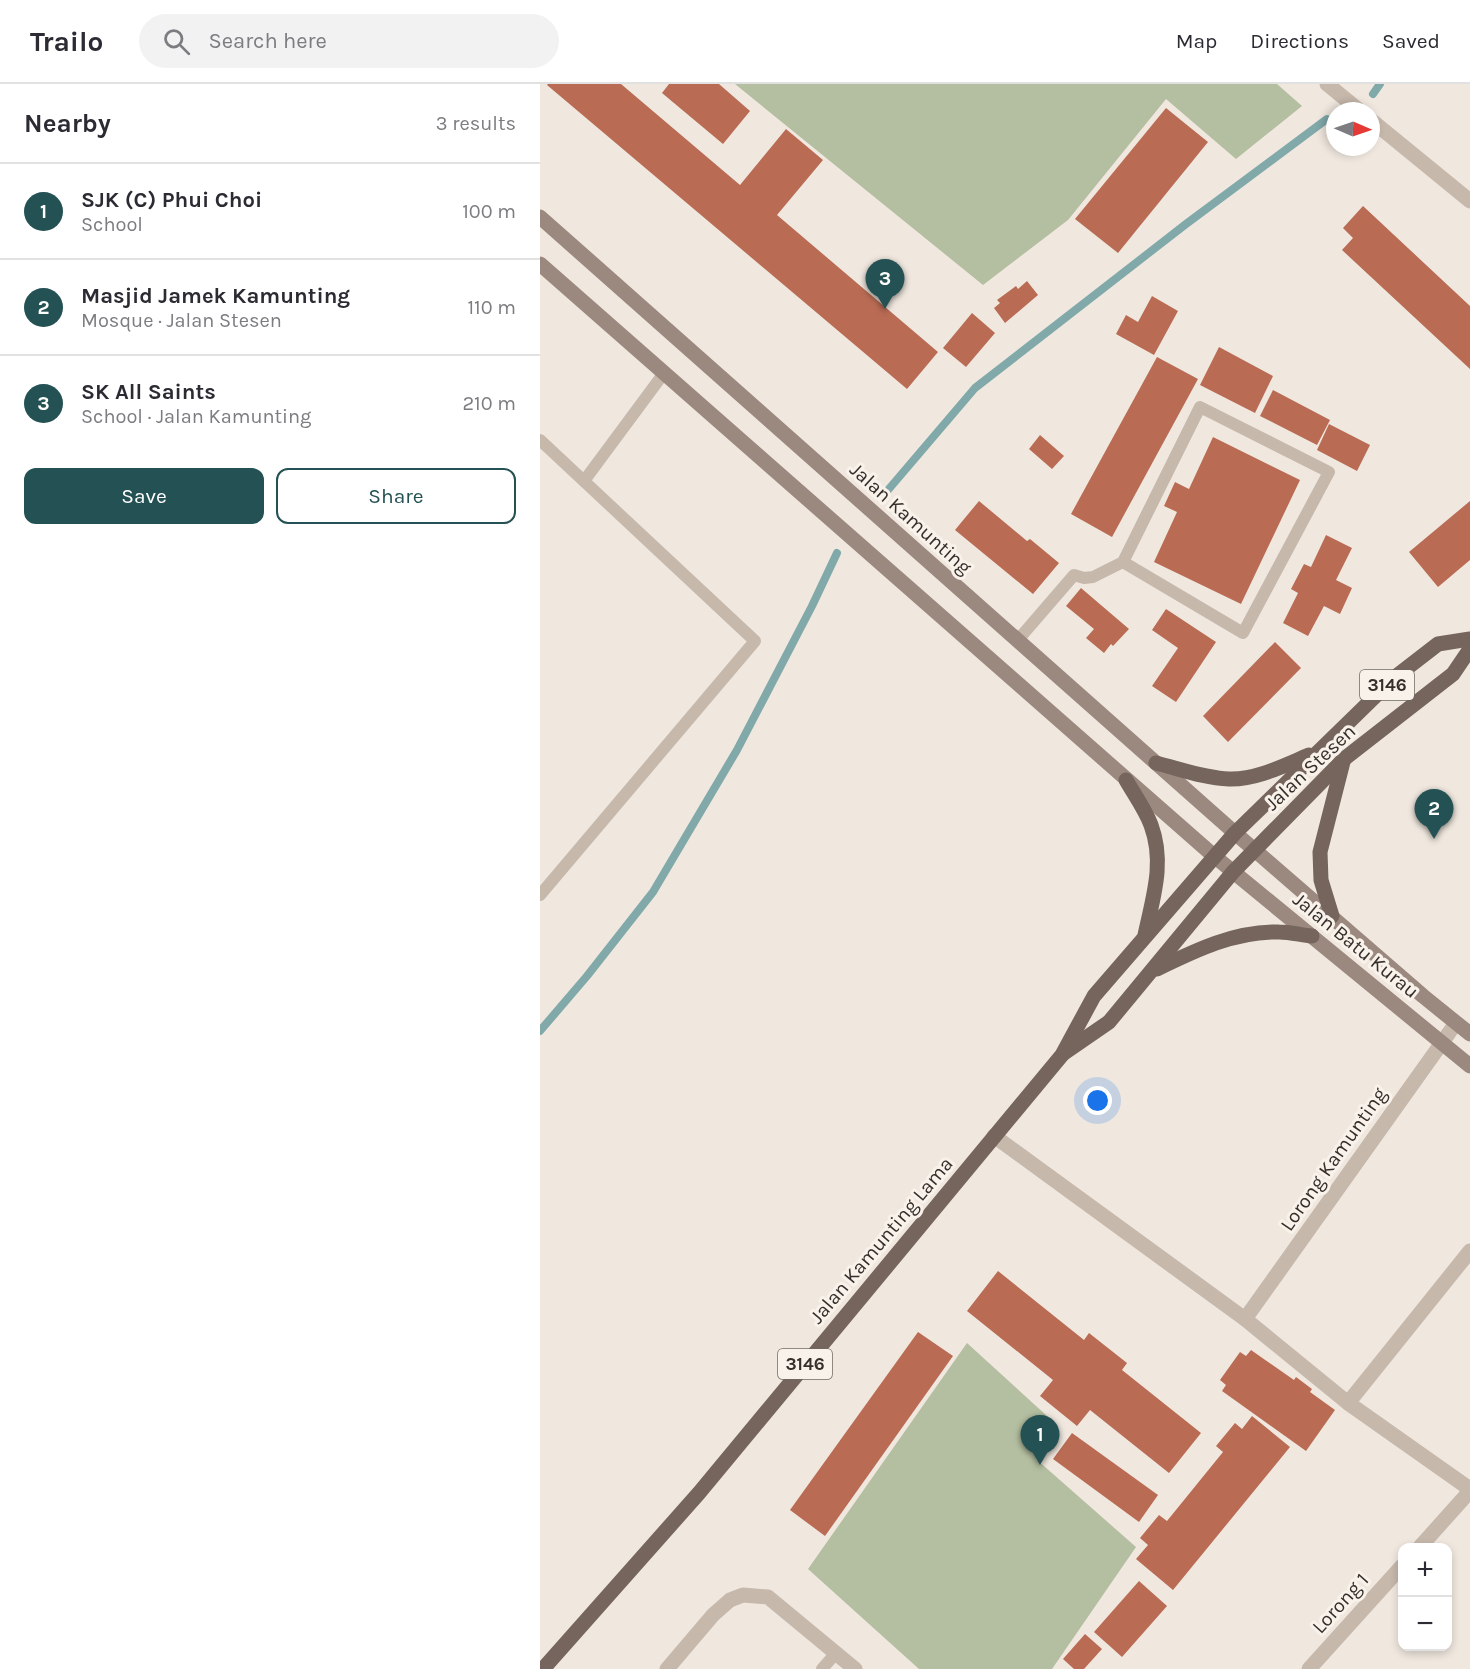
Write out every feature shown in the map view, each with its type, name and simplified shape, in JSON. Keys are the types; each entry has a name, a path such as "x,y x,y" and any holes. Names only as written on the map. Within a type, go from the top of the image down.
{"main road":[{"name":"Jalan Kamunting","path":"540,218 1254,849"},
{"path":"540,264 1214,856"},
{"name":"Jalan Stesen","path":"1235,833 1394,678 1438,644 1470,639"},
{"name":"Jalan Stesen","path":"1233,872 1344,759 1453,674 1470,649"},
{"path":"1156,763 1201,775 1231,779 1264,773 1317,752"},
{"path":"1332,916 1321,880 1320,852 1344,759"},
{"path":"1126,780 1151,824 1158,849 1159,871 1144,938"},
{"name":"Jalan Kamunting Lama","path":"543,1669 699,1493 1062,1055 1094,996 1235,833"},
{"name":"Jalan Batu Kurau","path":"1254,849 1470,1034"},
{"name":"Jalan Batu Kurau","path":"1214,856 1470,1066"},
{"name":"Jalan Kamunting Lama","path":"1062,1055 1109,1022 1233,872"},
{"path":"1151,971 1205,946 1238,936 1279,932 1312,936"}],"street":[{"path":"1327,84 1349,102"},
{"path":"1380,127 1470,201"},
{"name":"Lorong Kamunting","path":"1245,1319 1456,1023"},
{"path":"994,1136 1245,1319 1348,1403 1470,1490 1423,1543"},
{"path":"1348,1403 1470,1251"},
{"name":"Lorong 1","path":"1309,1669 1398,1570"},
{"path":"667,1669 713,1615 730,1600 743,1595 768,1598 855,1669"}],"lane":[{"path":"584,481 664,373"},
{"path":"1017,641 1074,575 1084,578 1093,577 1123,562 1200,407 1329,471 1243,633 1123,562"},
{"path":"540,440 755,641 540,895"},
{"path":"822,1669 836,1653"}],"green space":[{"path":"735,84 1277,84 1302,106 1236,159 1166,99 1068,220 983,285"},
{"path":"967,1343 1058,1426 1036,1459 1136,1547 1052,1669 919,1669 808,1569"}],"building":[{"path":"548,84 621,84 740,185 786,129 823,160 777,215 938,352 907,389"},
{"path":"669,84 719,84 750,111 723,144 662,93"},
{"path":"1166,108 1208,142 1118,253 1075,219"},
{"path":"1363,206 1470,306 1470,369 1342,250 1353,238 1343,228"},
{"path":"1027,281 1038,295 1005,323 994,308 1000,303 997,300 1016,286 1018,289"},
{"path":"1152,296 1178,311 1154,355 1116,334 1126,315 1138,322"},
{"path":"972,313 995,333 966,367 943,348"},
{"path":"1219,347 1273,376 1255,413 1200,385"},
{"path":"1157,357 1198,379 1112,537 1071,514"},
{"path":"1273,390 1330,420 1317,445 1260,416"},
{"path":"1329,424 1370,445 1357,471 1317,450"},
{"path":"1040,435 1064,456 1052,469 1029,449"},
{"path":"1213,437 1300,480 1241,604 1154,562 1177,512 1164,506 1175,482 1189,489"},
{"path":"979,501 1027,541 1030,539 1059,563 1033,594 955,530"},
{"path":"1470,501 1470,560 1438,587 1409,552"},
{"path":"1326,535 1352,548 1336,580 1352,588 1340,614 1324,606 1308,636 1283,623 1298,593 1291,589 1304,564 1311,567"},
{"path":"1081,588 1129,629 1104,653 1086,638 1094,629 1066,606"},
{"path":"1166,609 1216,642 1176,702 1152,686 1178,648 1152,630"},
{"path":"1275,642 1301,668 1228,742 1203,716"},
{"path":"998,1271 1084,1340 1089,1333 1127,1363 1122,1370 1201,1433 1169,1473 1090,1410 1077,1426 1040,1396 1053,1380 967,1311"},
{"path":"918,1332 953,1356 825,1536 790,1510"},
{"path":"1251,1350 1294,1380 1296,1377 1312,1389 1310,1392 1335,1410 1306,1451 1222,1391 1226,1385 1220,1380 1240,1352 1246,1356"},
{"path":"1252,1416 1290,1447 1173,1590 1136,1559 1148,1545 1140,1538 1159,1515 1167,1521 1223,1452 1216,1446 1235,1423 1242,1429"},
{"path":"1072,1433 1158,1495 1139,1522 1053,1459"},
{"path":"1139,1581 1167,1606 1122,1657 1094,1632"},
{"path":"1085,1634 1102,1649 1084,1669 1074,1669 1063,1659"}],"waterway":[{"path":"1373,94 1380,84"},
{"path":"888,490 975,388 1186,224 1326,120"},
{"path":"540,1031 653,892 737,750 837,553"}],"place":[{"name":"SK All Saints","path":"885,309"},
{"name":"Masjid Jamek Kamunting","path":"1434,839"},
{"name":"SJK (C) Phui Choi","path":"1040,1465"}]}
